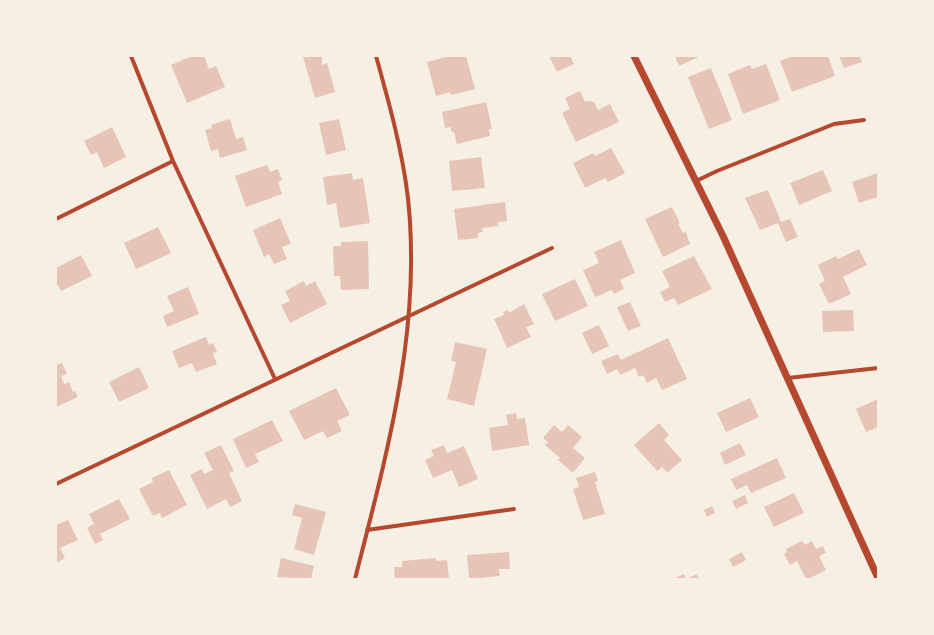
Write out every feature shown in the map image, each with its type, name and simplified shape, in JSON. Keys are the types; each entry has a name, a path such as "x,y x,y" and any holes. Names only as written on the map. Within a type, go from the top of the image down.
{"street":[{"path":"131,56 173,161 275,379"},
{"path":"355,579 400,388 410,314 411,288 408,198 395,124 376,56"},
{"path":"634,56 696,181 788,378 878,578"},
{"path":"696,181 717,171 834,124 864,120"},
{"path":"56,219 173,161"},
{"path":"56,484 410,314 552,248"},
{"path":"788,378 878,368"},
{"path":"367,530 514,509"}],"building":[{"path":"192,56 204,56 209,69 216,66 225,87 187,103 171,65"},
{"path":"322,56 322,65 327,63 335,92 315,98 303,57"},
{"path":"450,56 466,56 475,89 451,95 450,92 436,96 427,62"},
{"path":"549,56 570,56 574,64 557,72"},
{"path":"675,56 701,56 679,66"},
{"path":"793,56 828,56 835,76 792,92 780,61"},
{"path":"839,56 863,56 860,57 862,62 844,68"},
{"path":"766,64 780,100 743,114 728,74 750,65 752,69"},
{"path":"711,68 732,120 709,129 688,77"},
{"path":"580,91 585,102 594,102 598,110 610,104 619,122 576,142 562,113 570,109 565,98"},
{"path":"486,102 492,129 489,129 490,136 457,144 454,132 452,132 450,127 445,128 442,112"},
{"path":"230,119 236,139 243,137 247,150 220,158 218,149 211,151 205,130 212,128 211,125"},
{"path":"339,119 346,150 326,155 319,123"},
{"path":"112,127 126,157 104,168 97,152 91,155 84,141"},
{"path":"611,148 625,173 608,182 605,178 585,188 573,163 593,153 595,156"},
{"path":"481,157 485,188 452,191 449,161"},
{"path":"267,165 270,172 278,169 282,180 278,182 282,194 246,207 235,176"},
{"path":"823,170 832,191 799,205 790,183"},
{"path":"352,173 353,180 363,178 370,223 340,228 336,203 327,205 323,177"},
{"path":"878,173 878,197 859,203 852,182"},
{"path":"768,190 781,222 790,219 798,237 786,242 778,223 760,230 745,198"},
{"path":"505,202 507,221 498,222 498,226 482,228 483,232 478,233 478,238 458,240 454,209"},
{"path":"672,207 680,223 678,224 683,233 686,232 690,244 663,257 645,219"},
{"path":"280,218 291,244 282,247 287,259 274,264 269,254 264,257 253,230"},
{"path":"158,227 171,253 136,269 124,243"},
{"path":"621,240 635,273 620,280 624,289 614,294 612,290 595,297 583,270 599,263 594,252"},
{"path":"368,241 369,289 341,290 340,276 334,276 333,246 341,246 341,242"},
{"path":"859,249 867,265 843,277 851,294 829,304 819,284 825,281 818,265 836,256 838,259"},
{"path":"81,255 92,276 61,291 56,282 56,268"},
{"path":"694,256 712,289 678,305 674,298 665,302 660,292 670,287 662,271"},
{"path":"575,279 588,306 555,321 542,294"},
{"path":"304,281 306,286 315,281 327,304 290,323 281,305 290,301 285,291"},
{"path":"188,287 199,314 167,327 163,316 174,311 167,296"},
{"path":"630,302 641,326 628,331 617,307"},
{"path":"524,304 534,324 526,327 531,337 507,348 494,319 504,315 503,312 508,310 509,313"},
{"path":"853,310 854,331 823,332 822,311"},
{"path":"599,325 609,346 592,354 582,333"},
{"path":"206,337 209,345 213,343 217,352 213,353 217,364 196,372 192,363 179,368 172,351"},
{"path":"668,338 687,379 662,390 656,378 647,383 643,375 639,377 635,368 620,375 617,369 607,374 601,361 618,354 621,360"},
{"path":"455,342 487,349 474,406 447,399 456,362 451,361"},
{"path":"62,363 67,374 61,376 64,384 69,382 73,392 75,391 78,397 56,407 56,365"},
{"path":"139,367 149,388 119,402 109,382"},
{"path":"336,388 350,415 337,421 342,431 327,438 323,431 304,440 289,411"},
{"path":"750,398 759,417 726,432 717,413"},
{"path":"878,399 878,427 866,432 856,409"},
{"path":"516,413 517,419 525,418 529,445 492,451 489,428 508,425 506,415"},
{"path":"272,420 283,441 255,454 259,462 246,468 233,439"},
{"path":"659,423 669,435 664,440 682,460 667,473 662,467 657,471 634,445"},
{"path":"554,425 562,432 568,425 582,437 573,448 585,458 573,473 558,460 560,458 545,445 548,442 543,438"},
{"path":"740,443 746,455 725,465 720,453"},
{"path":"221,445 234,471 229,473 242,501 230,507 226,499 207,509 190,475 202,469 204,474 213,470 204,453"},
{"path":"444,445 447,453 464,446 478,479 459,487 452,470 433,478 425,460 434,456 431,450"},
{"path":"777,458 786,478 751,493 747,485 736,490 731,479"},
{"path":"169,470 187,505 162,518 160,513 153,516 139,489 153,482 152,478"},
{"path":"595,472 598,481 595,482 605,514 583,520 573,489 579,487 576,478"},
{"path":"794,493 804,513 774,527 764,507"},
{"path":"745,495 748,503 736,509 732,501"},
{"path":"119,499 130,519 100,534 103,540 95,544 87,528 94,524 89,514"},
{"path":"295,504 326,512 314,555 294,549 302,518 292,515"},
{"path":"712,506 715,513 707,517 704,510"},
{"path":"68,520 78,540 60,548 65,558 56,563 56,525"},
{"path":"802,541 805,545 812,541 816,549 823,546 826,553 819,556 826,570 808,579 806,579 797,561 790,565 784,554 787,552 786,549"},
{"path":"509,552 510,569 499,569 500,576 469,579 467,555"},
{"path":"742,552 746,560 733,567 729,559"},
{"path":"281,558 314,566 311,579 277,577"},
{"path":"436,558 436,561 447,560 449,579 395,579 394,567 402,567 402,561"},
{"path":"684,574 686,579 673,579"},
{"path":"697,574 699,579 686,579"}]}
